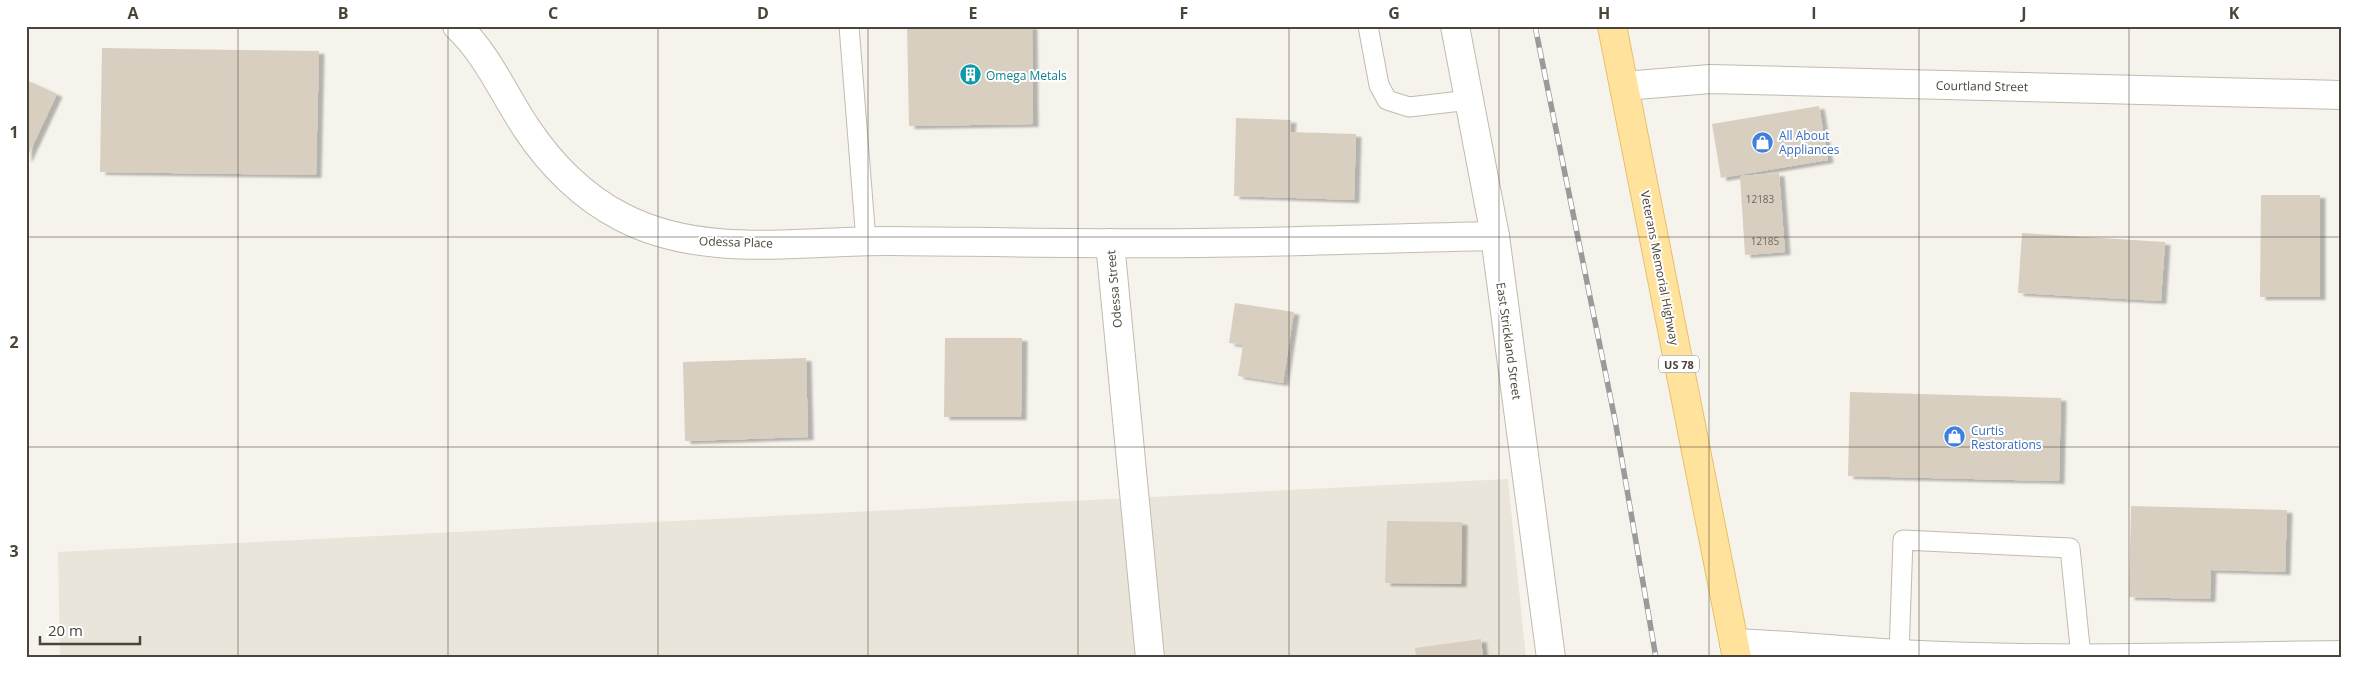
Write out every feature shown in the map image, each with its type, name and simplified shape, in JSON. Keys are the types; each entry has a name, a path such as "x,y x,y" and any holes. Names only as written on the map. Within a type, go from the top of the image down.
{"main road":[{"name":"Veterans Memorial Highway","path":"1612,26 1735,650"}],"street":[{"name":"Odessa Place","path":"457,26 477,48 526,128 546,155 568,178 622,217 666,234 707,242 759,244 866,241 1110,243"},
{"name":"East Strickland Street","path":"1455,26 1495,236 1550,658"},
{"name":"Courtland Street","path":"1624,86 1710,78 2341,95"},
{"name":"Odessa Street","path":"1150,658 1110,243 1495,236"},
{"path":"1735,650 1801,645 1899,654 2081,657 2341,655"}],"lane":[{"path":"849,26 866,241"},
{"path":"1368,26 1379,85 1387,100 1409,107 1470,100"},
{"path":"1899,654 1903,540 2070,548 2081,657"}],"shaded area":[{"path":"1508,479 1526,658 60,658 58,552"}],"building":[{"name":"Omega Metals","path":"907,26 1032,26 1033,124 909,126"},
{"path":"102,48 319,51 316,175 100,172"},
{"path":"26,80 57,94 26,160"},
{"path":"1819,106 1828,160 1721,178 1712,124"},
{"path":"1236,118 1291,120 1290,132 1356,134 1354,200 1234,196"},
{"path":"1779,173 1785,252 1745,255 1740,176"},
{"path":"2261,195 2320,195 2320,297 2260,297"},
{"path":"2022,233 2165,242 2161,301 2018,293"},
{"path":"1235,303 1294,312 1283,383 1238,376 1243,345 1229,343"},
{"path":"945,338 1022,338 1021,417 944,417"},
{"path":"806,358 808,437 685,441 683,362"},
{"name":"Curtis Restorations","path":"1850,392 2061,398 2059,481 1848,476"},
{"path":"2131,506 2287,510 2285,572 2211,570 2210,599 2129,597"},
{"path":"1387,521 1462,522 1461,584 1385,583"},
{"path":"1481,639 1483,658 1416,658 1415,648"}],"railway":[{"path":"1535,26 1615,420 1656,658"}],"place":[{"name":"Omega Metals","path":"970,75"},
{"name":"All About Appliances","path":"1763,142"},
{"name":"Curtis Restorations","path":"1955,437"}]}
